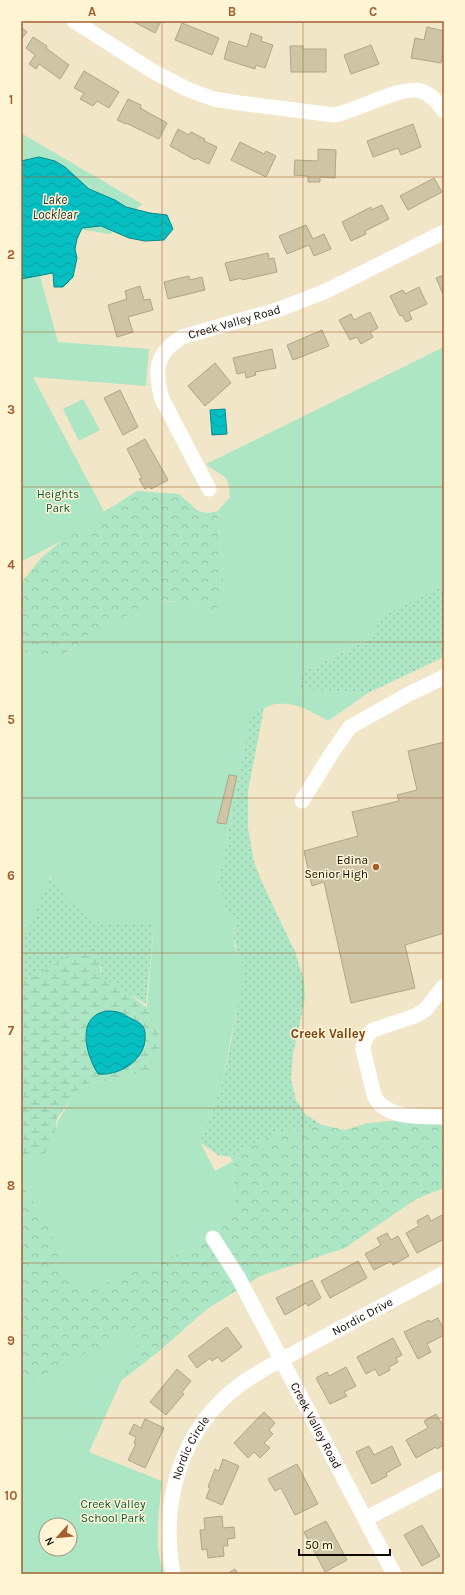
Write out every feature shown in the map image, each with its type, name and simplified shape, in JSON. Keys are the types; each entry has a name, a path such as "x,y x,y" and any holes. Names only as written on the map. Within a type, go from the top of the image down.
{"street":[{"path":"74,21 154,72 189,90 214,99 334,115 345,113 406,90 420,90 430,95 444,111"},
{"name":"Creek Valley Road","path":"209,489 162,399 156,376 157,366 161,356 170,344 182,337 280,309 326,291 444,232"},
{"path":"302,801 333,751 350,727 407,695 444,677"},
{"path":"444,986 425,1010 416,1016 373,1030 368,1034 364,1041 363,1049 374,1094 381,1106 393,1113 428,1117 444,1117"},
{"name":"Creek Valley Road","path":"212,1238 238,1277 394,1574"},
{"name":"Nordic Drive","path":"281,1359 444,1273"},
{"name":"Nordic Circle","path":"173,1574 169,1554 170,1506 174,1483 184,1455 196,1432 216,1407 240,1385 281,1359"},
{"path":"365,1518 444,1478"}],"green space":[{"name":"Heights Park","path":"21,133 142,204 110,234 25,221 58,342 149,349 146,386 33,377 107,517 21,562"},
{"path":"444,347 444,585 384,615 370,638 305,671 295,689 368,693 328,721 297,706 277,704 258,712 249,722 223,862 217,880 227,911 235,923 234,945 242,962 244,979 223,1081 200,1142 215,1171 233,1161 235,1210 233,1218 213,1227 192,1246 157,1263 94,1287 87,1294 81,1295 65,1275 51,1232 41,1211 28,1195 21,1180 21,1168 23,1163 29,1159 44,1154 52,1147 58,1121 74,1095 81,1087 94,1082 117,1080 149,1070 160,1047 159,1032 147,1008 154,925 111,925 94,921 68,901 53,877 50,878 21,947 21,650 48,660 61,657 69,652 89,634 152,603 184,601 200,605 215,613 224,593 218,511 230,497 228,483 224,476 206,464"},
{"path":"83,399 100,430 79,441 63,409"},
{"path":"137,491 179,494 198,511 208,513 218,511 224,593 215,613 200,605 191,603 174,601 152,603 76,646 61,657 48,660 21,650 21,583 42,557 71,533 88,520"},
{"path":"444,585 444,657 368,693 294,689 305,671 369,639 384,615"},
{"path":"264,708 248,791 248,828 254,862 295,952 304,980 305,999 293,1054 291,1079 296,1100 306,1115 322,1125 276,1133 230,1157 218,1155 200,1142 223,1081 237,1011 239,956 234,940 235,923 227,911 217,880 223,862 249,722 255,713"},
{"path":"53,877 68,901 111,925 154,924 146,1004 106,980 101,975 102,966 44,971 21,982 21,947 47,882"},
{"path":"91,947 99,955 101,975 106,980 127,992 147,1008 159,1032 160,1047 149,1070 117,1080 94,1082 81,1087 57,1118 52,1147 44,1154 29,1159 21,1165 21,982 44,971 68,956","holes":["125,1014 131,1018 139,1058 111,1074 98,1073 93,1066 85,1036"]},
{"path":"404,1120 444,1123 444,1188 416,1199 345,1248 260,1276 207,1309 158,1352 112,1388 21,1428 21,1180 28,1195 41,1211 51,1232 66,1275 87,1294 94,1287 157,1263 192,1246 213,1227 233,1218 235,1210 233,1161 230,1157 276,1133 322,1125 345,1130 368,1123"},
{"name":"Creek Valley School Park","path":"149,1320 89,1452 162,1481 158,1516 158,1540 164,1574 21,1574 21,1387"}],"water":[{"name":"Lake Locklear","path":"39,157 55,161 65,167 89,189 115,200 126,207 150,213 167,215 173,229 164,240 145,241 129,238 101,226 82,228 77,239 75,249 77,258 73,277 63,287 54,287 53,273 21,279 21,161"},
{"path":"225,409 227,434 212,435 210,410"},
{"path":"107,1011 115,1011 126,1015 143,1026 145,1040 140,1055 135,1061 114,1073 98,1074 87,1047 87,1028 90,1020 97,1014"}],"building":[{"path":"132,21 161,21 155,33"},
{"path":"182,23 219,38 212,55 175,40"},
{"path":"21,27 27,32 21,39"},
{"path":"427,27 444,31 444,47 441,63 411,58 415,38 424,40"},
{"path":"251,33 262,37 261,41 273,45 265,68 256,65 255,69 224,59 229,41 247,47"},
{"path":"33,37 47,46 46,48 69,65 60,79 39,64 36,69 29,64 35,55 26,48"},
{"path":"371,45 379,64 351,74 344,55"},
{"path":"290,46 303,46 303,49 326,49 326,72 291,72"},
{"path":"84,71 119,92 109,108 97,101 93,106 80,99 84,93 74,88"},
{"path":"128,99 141,105 140,108 167,123 159,139 117,120"},
{"path":"413,124 421,147 401,155 398,148 373,157 367,141"},
{"path":"178,129 189,135 191,132 205,139 204,141 217,147 209,164 196,158 195,160 170,146"},
{"path":"240,142 264,154 266,151 276,156 266,177 231,160"},
{"path":"318,149 336,150 335,178 320,177 320,182 308,182 308,176 294,175 295,160 318,161"},
{"path":"434,178 442,192 408,210 400,196"},
{"path":"382,205 389,219 365,231 366,234 351,241 342,222 371,207 371,210"},
{"path":"306,225 313,239 324,234 331,249 314,256 309,245 287,254 279,236"},
{"path":"268,253 269,259 274,258 277,272 242,280 241,278 230,281 225,263"},
{"path":"444,275 444,294 443,294 436,278"},
{"path":"189,276 190,280 202,277 205,290 168,299 164,282"},
{"path":"140,286 144,300 150,299 153,310 128,317 133,332 117,337 108,305 127,299 125,291"},
{"path":"419,287 427,304 409,312 412,319 406,322 402,315 400,316 390,296 403,290 405,294"},
{"path":"370,312 378,328 370,332 373,337 361,344 357,337 350,340 339,320 351,314 354,320"},
{"path":"322,330 329,346 293,360 287,345"},
{"path":"272,349 276,368 255,372 256,375 246,378 245,372 237,374 233,358"},
{"path":"215,363 231,383 205,406 188,386"},
{"path":"120,390 138,427 123,435 104,398"},
{"path":"145,439 168,480 151,489 149,486 145,489 139,479 142,478 127,449"},
{"name":"Edina Senior High","path":"444,742 444,933 405,945 415,988 351,1003 324,882 312,886 304,851 358,836 352,812 399,801 397,795 417,790 408,751"},
{"path":"229,775 237,776 226,824 217,823"},
{"path":"428,1215 431,1221 442,1215 444,1217 444,1239 417,1253 406,1233 419,1226 417,1221"},
{"path":"387,1233 391,1240 398,1236 409,1256 393,1265 391,1261 374,1270 365,1254 381,1245 377,1238"},
{"path":"358,1261 367,1278 330,1298 321,1281"},
{"path":"312,1280 321,1298 308,1306 306,1303 285,1315 276,1298"},
{"path":"438,1318 444,1330 444,1335 427,1344 431,1352 418,1359 404,1332 429,1320 430,1322"},
{"path":"227,1327 242,1347 222,1362 218,1357 212,1361 210,1358 197,1368 188,1356"},
{"path":"393,1338 402,1355 396,1358 398,1362 389,1367 390,1370 379,1376 375,1369 366,1374 357,1357"},
{"path":"346,1367 356,1386 344,1392 347,1396 330,1404 316,1378 327,1372 329,1376"},
{"path":"177,1369 191,1381 182,1392 184,1394 166,1415 150,1402"},
{"path":"264,1412 275,1423 269,1430 273,1434 264,1443 270,1448 260,1458 254,1452 248,1458 234,1443"},
{"path":"436,1414 444,1427 444,1445 437,1449 436,1447 416,1458 406,1440 428,1428 424,1421"},
{"path":"145,1419 164,1428 145,1468 128,1460 136,1444 134,1443 136,1437 129,1434 134,1424 141,1428"},
{"path":"369,1446 374,1455 392,1446 401,1465 386,1473 387,1476 372,1484 356,1452"},
{"path":"223,1459 239,1466 222,1505 206,1498 210,1488 208,1487 215,1469 219,1471"},
{"path":"297,1464 318,1504 295,1515 281,1488 275,1491 268,1479"},
{"path":"222,1516 223,1528 234,1527 235,1538 227,1539 228,1546 223,1546 224,1556 208,1558 207,1549 202,1550 200,1530 205,1530 204,1518"},
{"path":"326,1521 347,1560 325,1572 304,1532"},
{"path":"422,1525 440,1556 422,1566 404,1535"},
{"path":"235,1569 238,1574 227,1574"}],"place":[{"name":"Edina Senior High","path":"376,867"}],"district":[{"name":"Creek Valley","path":"328,1033"}]}
